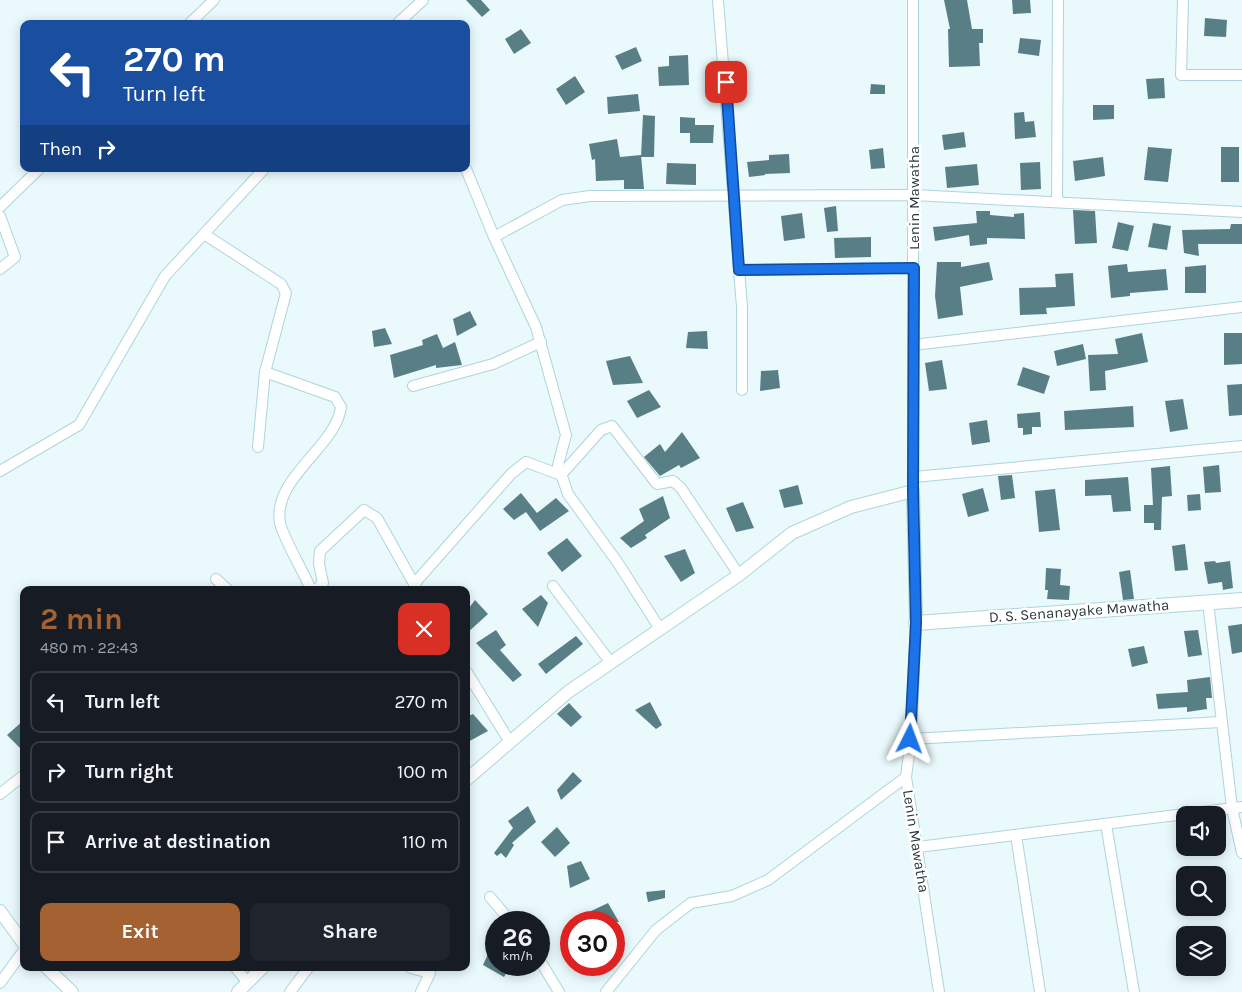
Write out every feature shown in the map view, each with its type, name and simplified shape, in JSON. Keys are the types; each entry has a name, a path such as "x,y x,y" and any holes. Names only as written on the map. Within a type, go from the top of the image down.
{"main road":[{"name":"D. S. Senanayake Mawatha","path":"916,623 1242,600"}],"street":[{"path":"193,20 214,0"},
{"path":"403,20 423,0"},
{"path":"718,0 742,307 742,390"},
{"name":"Lenin Mawatha","path":"913,0 914,268 912,345 916,623 910,739 906,777 918,847 938,992"},
{"path":"1057,202 1058,0"},
{"path":"1184,0 1181,74 1242,76"},
{"path":"0,207 36,172"},
{"path":"0,471 78,425 165,276 261,172"},
{"path":"467,172 494,237 536,327 566,435 558,465 568,494 618,563 660,629"},
{"path":"494,237 562,200 590,196 914,196 1242,212"},
{"path":"0,216 15,257 0,269"},
{"path":"204,234 282,284 286,293 265,372 258,447"},
{"path":"739,270 914,268"},
{"path":"912,345 1242,307"},
{"path":"413,386 493,364 540,342"},
{"path":"265,372 335,397 342,407 340,420 290,483 281,507 280,524 309,586"},
{"path":"561,475 601,430 612,426 657,484 673,481 681,488 739,575"},
{"path":"914,477 1242,446"},
{"path":"417,586 511,474 526,462 561,475"},
{"path":"470,777 568,692 739,575 792,533 851,507 913,491"},
{"path":"320,586 323,583 319,564 320,550 364,510 376,518 415,586"},
{"path":"216,579 224,586"},
{"path":"552,586 611,663"},
{"path":"1208,602 1221,722 1237,808 1242,853"},
{"path":"470,677 510,742"},
{"path":"910,739 1221,722"},
{"path":"0,794 20,777"},
{"path":"606,992 656,930 691,903 732,896 768,880 906,777"},
{"path":"918,847 1237,808"},
{"path":"1106,824 1134,992"},
{"path":"1016,835 1040,992"},
{"path":"490,897 502,911"},
{"path":"0,911 20,938"},
{"path":"0,983 20,956"},
{"path":"50,971 72,992"},
{"path":"238,971 247,982"},
{"path":"238,992 259,971"},
{"path":"290,992 306,971"},
{"path":"421,992 430,973 422,971"},
{"path":"549,976 559,992"}],"building":[{"path":"466,0 481,0 490,10 482,17"},
{"path":"944,0 967,0 972,29 983,29 983,43 979,43 980,66 949,67 948,29 950,29"},
{"path":"1012,0 1030,0 1031,13 1013,14"},
{"path":"1205,18 1227,20 1226,37 1204,36"},
{"path":"521,29 531,43 514,54 505,39"},
{"path":"1020,38 1041,40 1039,56 1018,53"},
{"path":"636,47 642,61 622,70 615,56"},
{"path":"688,55 689,85 659,86 658,67 669,66 669,56"},
{"path":"575,76 585,92 566,105 556,89"},
{"path":"1164,78 1165,98 1148,99 1146,79"},
{"path":"871,84 885,85 885,94 870,94"},
{"path":"638,94 640,111 608,114 607,97"},
{"path":"1093,105 1114,105 1114,119 1093,120"},
{"path":"1024,112 1025,122 1034,121 1036,137 1015,139 1014,113"},
{"path":"643,115 655,116 654,157 641,157"},
{"path":"680,117 695,118 695,125 714,125 713,143 690,143 690,133 680,133"},
{"path":"964,132 966,147 944,150 942,135"},
{"path":"617,139 620,157 641,155 644,189 624,189 624,180 596,181 595,159 592,160 589,144"},
{"path":"1148,147 1172,149 1168,182 1144,180"},
{"path":"1221,147 1239,147 1239,182 1221,182"},
{"path":"883,148 885,168 871,169 869,150"},
{"path":"789,154 790,173 749,177 747,162 769,160 769,155"},
{"path":"1103,157 1105,176 1075,181 1073,161"},
{"path":"1040,162 1041,189 1021,190 1020,163"},
{"path":"667,163 696,164 696,185 666,184"},
{"path":"977,164 979,185 947,188 945,167"},
{"path":"836,206 838,231 827,232 824,208"},
{"path":"1073,210 1095,211 1097,243 1075,244"},
{"path":"976,211 990,211 990,215 1014,217 1014,214 1024,213 1025,239 987,238 987,244 970,246 969,235 935,241 933,227 977,223"},
{"path":"802,213 805,238 784,241 781,216"},
{"path":"1118,222 1134,226 1128,251 1112,248"},
{"path":"1153,223 1171,226 1167,250 1148,247"},
{"path":"1231,224 1242,224 1242,244 1198,244 1199,256 1184,253 1182,230 1230,229"},
{"path":"871,237 871,257 835,258 834,238"},
{"path":"937,262 961,262 961,267 989,262 993,280 960,287 963,315 938,319 935,296"},
{"path":"1127,264 1128,272 1166,269 1168,290 1130,293 1130,296 1111,298 1108,266"},
{"path":"1206,265 1206,293 1185,293 1185,267"},
{"path":"1073,273 1075,306 1046,308 1047,314 1020,315 1019,288 1056,287 1055,274"},
{"path":"470,311 477,325 457,336 453,319"},
{"path":"385,328 392,344 374,347 372,331"},
{"path":"707,331 708,349 686,348 688,332"},
{"path":"1142,333 1148,362 1105,371 1106,390 1090,391 1088,355 1118,354 1115,339"},
{"path":"1224,333 1242,333 1242,364 1224,365"},
{"path":"437,334 443,348 455,342 462,365 436,368 436,365 394,378 390,355 423,345 422,340"},
{"path":"1083,344 1086,359 1057,366 1054,351"},
{"path":"630,356 643,383 613,385 606,361"},
{"path":"942,360 947,389 929,391 925,363"},
{"path":"1023,367 1050,376 1044,394 1017,385"},
{"path":"778,370 780,388 760,391 761,371"},
{"path":"1242,384 1242,415 1229,416 1227,385"},
{"path":"649,390 661,407 637,418 627,401"},
{"path":"1183,399 1188,429 1170,432 1165,401"},
{"path":"1133,406 1134,427 1065,430 1064,411"},
{"path":"1040,412 1041,427 1032,427 1032,434 1023,435 1023,428 1018,428 1017,414"},
{"path":"987,420 990,442 972,445 969,423"},
{"path":"682,432 700,458 681,468 679,465 660,476 644,457 660,444 665,452"},
{"path":"1219,465 1221,492 1205,493 1203,467"},
{"path":"1170,466 1172,496 1162,497 1161,530 1154,530 1154,523 1144,523 1144,505 1153,505 1151,468"},
{"path":"1012,475 1015,498 1001,500 998,476"},
{"path":"1128,477 1131,511 1113,512 1111,495 1085,496 1085,480"},
{"path":"798,485 803,504 784,508 779,490"},
{"path":"983,488 989,511 968,517 962,494"},
{"path":"1055,489 1060,530 1039,532 1035,491"},
{"path":"521,493 537,513 556,498 569,511 540,531 526,512 514,520 503,509"},
{"path":"1200,494 1201,510 1188,511 1187,495"},
{"path":"663,496 670,518 645,535 647,538 631,548 620,538 644,521 639,509"},
{"path":"743,502 754,528 736,532 726,508"},
{"path":"567,538 582,556 562,572 547,553"},
{"path":"1185,544 1188,570 1175,571 1172,546"},
{"path":"685,549 695,573 681,582 664,556"},
{"path":"1215,561 1216,563 1230,561 1233,588 1223,590 1222,582 1208,584 1204,562"},
{"path":"1046,568 1061,569 1060,585 1070,586 1069,600 1047,599 1048,590 1045,590"},
{"path":"1130,570 1134,599 1123,600 1119,572"},
{"path":"541,595 548,603 538,627 522,609"},
{"path":"475,600 488,614 470,630 470,607"},
{"path":"1242,624 1242,652 1232,654 1228,626"},
{"path":"496,630 506,645 500,650 522,675 513,682 476,643"},
{"path":"1198,630 1202,655 1188,657 1184,631"},
{"path":"576,636 583,644 546,674 538,664"},
{"path":"1144,646 1148,663 1132,667 1128,649"},
{"path":"1210,677 1212,698 1206,698 1207,709 1187,712 1187,707 1158,709 1156,694 1188,692 1187,680"},
{"path":"650,702 662,725 656,729 635,710"},
{"path":"569,703 582,717 571,727 557,714"},
{"path":"473,714 488,731 470,741 470,715"},
{"path":"20,724 20,748 7,735"},
{"path":"573,772 582,781 561,800 557,790"},
{"path":"528,806 536,822 512,843 514,845 506,858 501,853 497,856 494,853 513,828 508,821"},
{"path":"557,827 570,843 555,857 541,842"},
{"path":"581,861 590,879 570,888 567,866"},
{"path":"665,890 665,898 648,902 646,892"},
{"path":"608,903 613,911 591,911"}],"route":[{"path":"726,82 739,270 914,268 912,345 916,623 910,739"}]}
